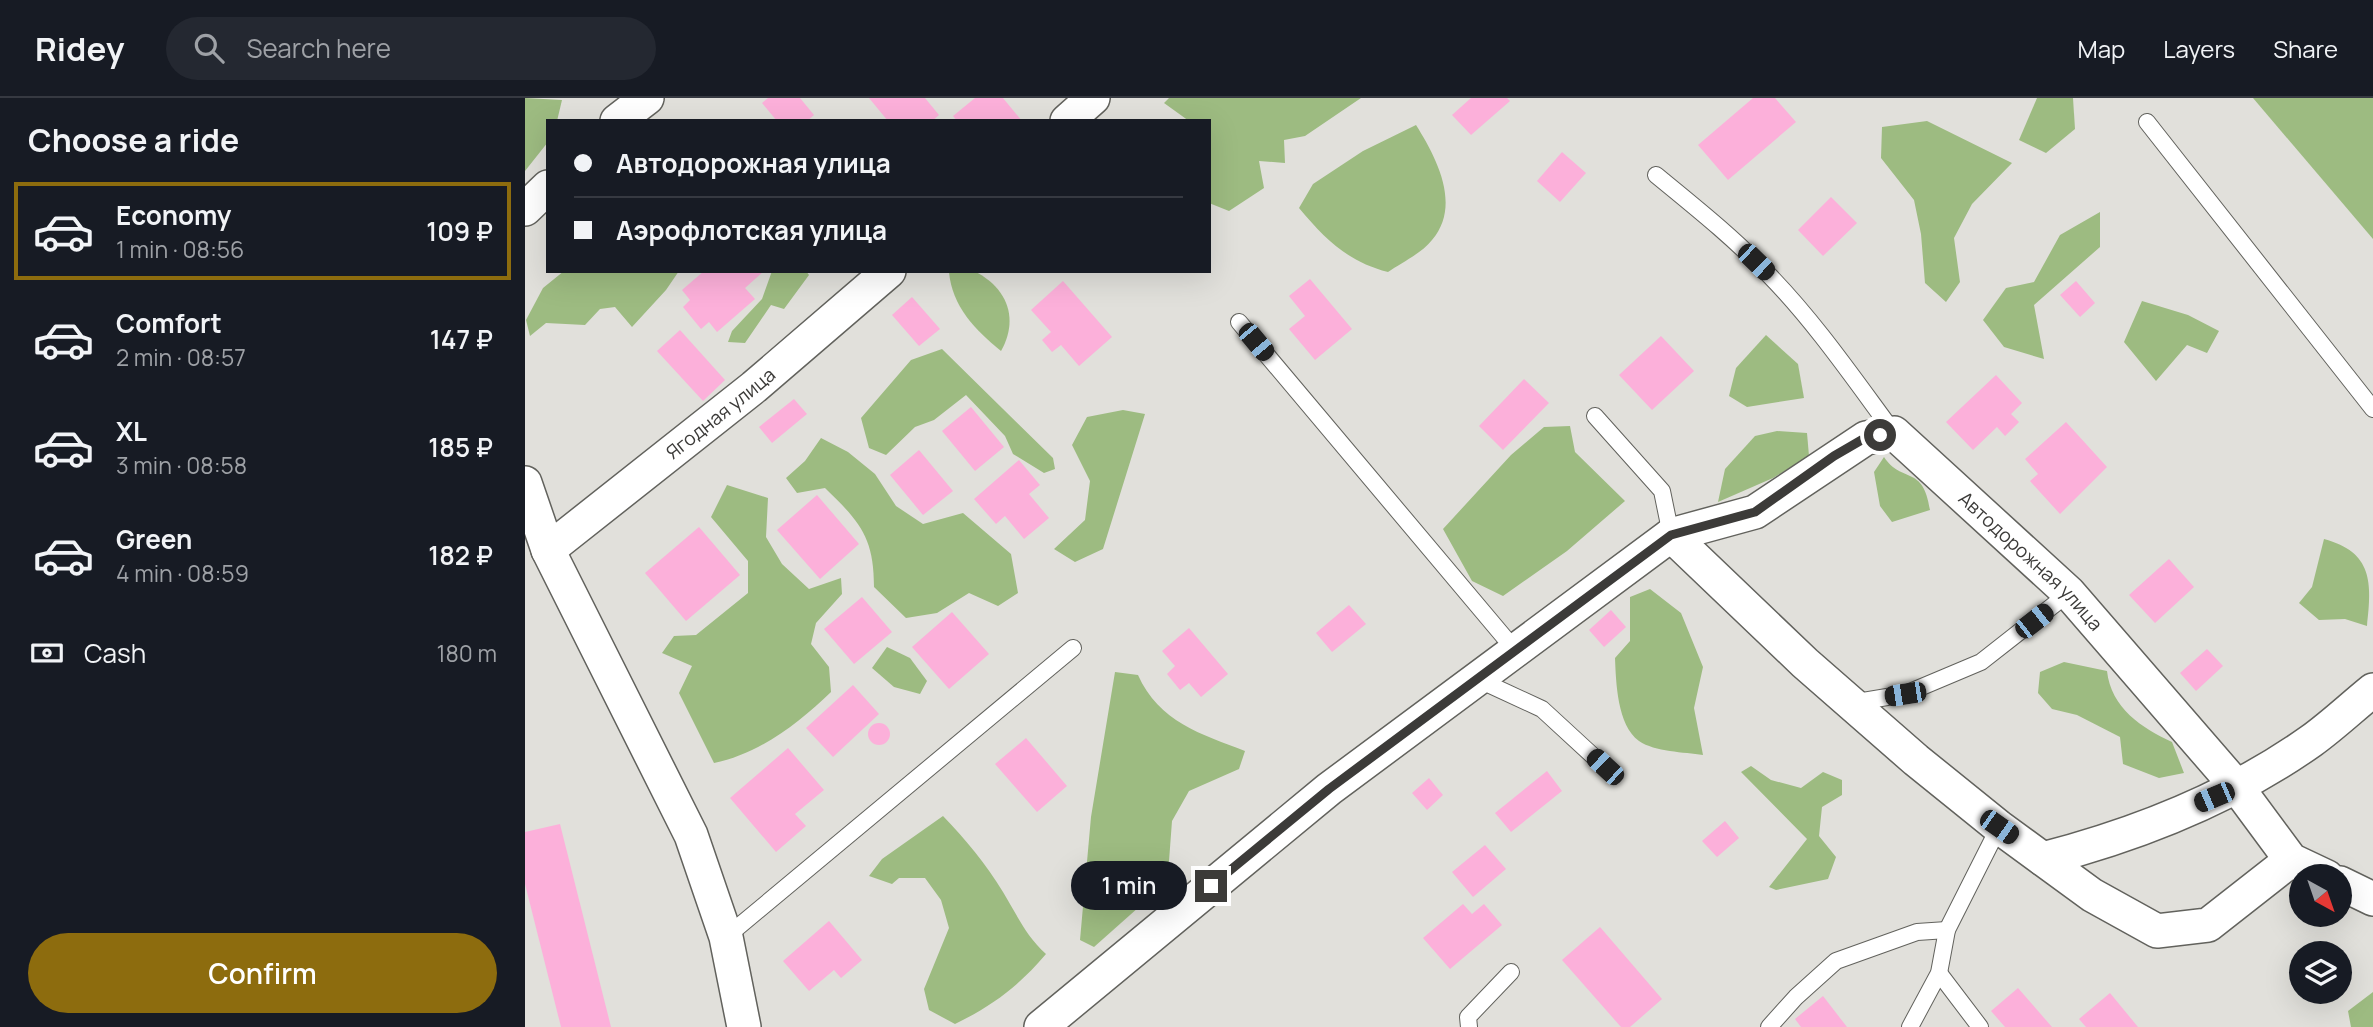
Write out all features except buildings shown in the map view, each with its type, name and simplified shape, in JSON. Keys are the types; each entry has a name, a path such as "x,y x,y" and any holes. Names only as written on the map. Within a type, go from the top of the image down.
{"street":[{"path":"620,119 647,98"},
{"path":"1068,119 1093,98"},
{"path":"525,209 546,189"},
{"name":"Ягодная улица","path":"548,550 754,387 887,273"},
{"path":"1041,1027 1329,789 1671,535 1755,512 1865,438 1894,433"},
{"name":"Автодорожная улица","path":"1894,433 2069,593 2237,787 2291,859 2301,864"},
{"path":"525,483 548,550 691,835 726,937 744,1027"},
{"path":"1671,535 1851,703 1999,827 2092,894 2157,931 2208,925 2291,859"},
{"path":"2043,859 2099,845 2237,787 2311,741 2373,690"},
{"path":"2352,889 2373,899"}],"lane":[{"path":"2147,122 2373,409"},
{"path":"1656,175 1728,235 1770,275 1836,354 1894,433"},
{"path":"1239,322 1515,650"},
{"path":"1595,415 1662,491 1671,535"},
{"path":"1851,703 1905,694 1981,662 2069,593"},
{"path":"726,937 1073,649"},
{"path":"1475,678 1542,709 1605,767"},
{"path":"1910,1027 1939,973 1947,930 1999,827"},
{"path":"1769,1027 1796,997 1836,961 1917,932 1947,930"},
{"path":"1469,1027 1468,1017 1511,972"},
{"path":"1939,973 1980,1027"}],"green space":[{"path":"525,98 562,100 557,119 546,119 546,145 525,171"},
{"path":"1169,98 1361,98 1305,136 1284,140 1285,163 1259,161 1264,188 1229,211 1211,204 1211,119 1186,119 1164,103"},
{"path":"2037,98 2073,98 2075,129 2046,153 2019,140"},
{"path":"2253,98 2373,98 2373,239"},
{"path":"1927,121 2012,163 1972,204 1954,238 1960,282 1946,302 1925,283 1921,234 1914,200 1881,158 1882,127"},
{"path":"1416,125 1443,181 1445,212 1441,226 1428,245 1388,272 1349,256 1318,230 1299,208 1313,184 1363,151"},
{"path":"2100,212 2100,247 2034,305 2044,359 2004,347 1983,320 2006,288 2034,282 2060,235"},
{"path":"562,273 678,273 632,327 615,307 600,309 585,325 546,323 530,336 526,320 543,288"},
{"path":"771,273 809,275 784,309 771,305 745,343 728,342 732,331 762,299"},
{"path":"949,273 977,273 1002,295 1007,305 1009,327 1001,351 982,335 966,316 951,284"},
{"path":"2142,301 2188,315 2219,331 2207,353 2187,345 2156,381 2124,342"},
{"path":"1766,335 1798,364 1804,398 1747,407 1729,396 1736,368"},
{"path":"942,349 1053,458 1055,469 1044,473 1013,454 1005,436 966,395 934,420 915,427 886,455 869,448 861,418 911,360"},
{"path":"1123,410 1145,414 1103,549 1075,562 1054,549 1085,520 1090,481 1072,445 1087,417"},
{"path":"1570,426 1575,452 1625,501 1567,551 1503,596 1472,581 1443,529 1511,455 1544,427"},
{"path":"1777,431 1807,433 1809,456 1773,478 1718,502 1725,469 1755,436"},
{"path":"821,438 848,452 875,474 896,506 923,524 963,513 1011,554 1018,593 998,606 969,593 937,613 906,618 874,587 868,543 856,521 825,488 797,493 786,478 805,461"},
{"path":"1884,457 1898,470 1917,480 1927,496 1930,510 1892,522 1880,506 1874,472"},
{"path":"727,485 768,498 766,537 782,564 809,589 841,578 842,594 816,623 811,644 829,667 831,692 777,736 731,759 714,763 679,693 692,666 662,653 674,636 696,635 748,593 748,561 711,517"},
{"path":"2324,539 2352,552 2366,571 2369,583 2367,626 2345,619 2319,620 2299,603 2312,587"},
{"path":"1650,589 1681,613 1703,667 1694,708 1703,755 1646,745 1632,734 1622,714 1617,691 1615,658 1630,641 1630,597"},
{"path":"887,647 910,658 927,681 920,694 894,687 872,668"},
{"path":"2064,662 2107,671 2121,706 2139,723 2172,742 2184,773 2159,778 2123,764 2120,737 2077,715 2052,709 2038,693 2040,672"},
{"path":"1115,672 1138,675 1157,704 1169,715 1197,732 1245,751 1239,769 1189,791 1172,821 1169,861 1157,891 1094,947 1080,940 1091,817"},
{"path":"1751,766 1771,780 1801,788 1823,772 1842,780 1842,795 1822,807 1819,836 1836,857 1828,879 1776,890 1769,887 1807,839 1741,772"},
{"path":"943,816 983,862 1027,933 1046,954 1005,994 955,1024 929,1010 924,989 949,928 941,900 925,878 899,878 892,884 869,876 882,859"},
{"path":"2373,992 2373,1027 2351,1027 2348,1011"}],"route":[{"path":"1211,886 1329,789 1671,535 1755,512 1834,456 1865,438 1880,435"}]}
